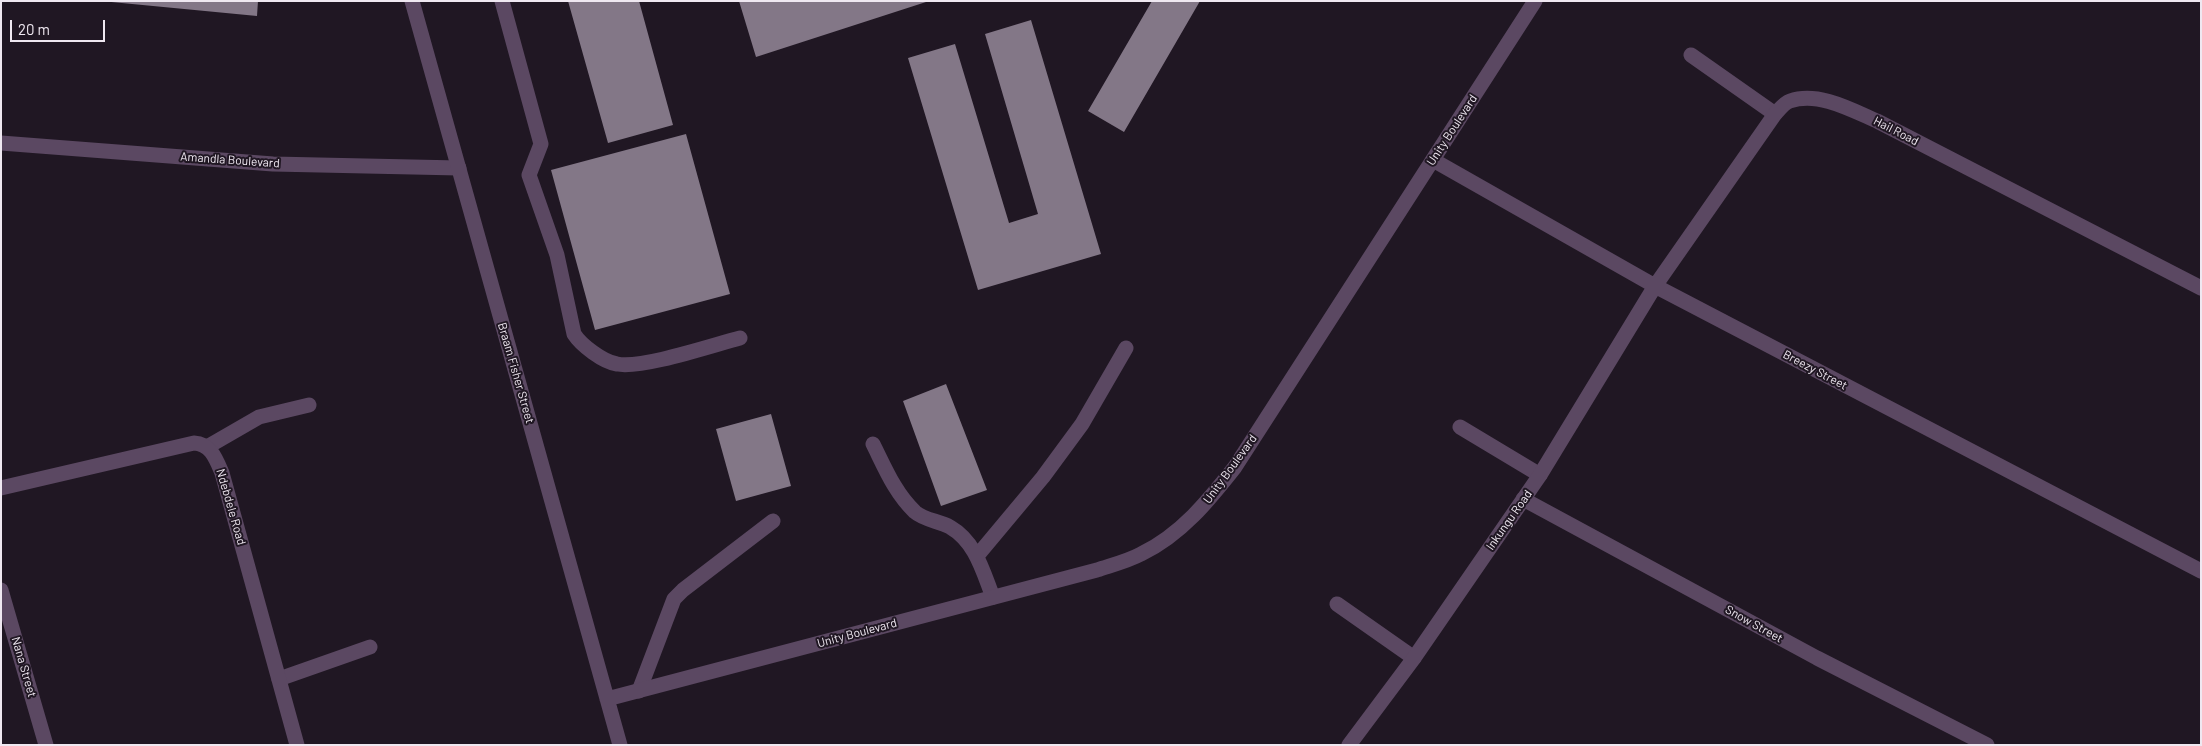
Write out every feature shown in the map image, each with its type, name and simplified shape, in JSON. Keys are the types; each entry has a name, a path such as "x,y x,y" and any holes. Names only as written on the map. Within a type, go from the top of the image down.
{"street":[{"name":"Braam Fisher Street","path":"412,1 620,745"},
{"path":"502,1 541,144 529,175 557,255 574,334 581,345 616,364 646,363 740,338"},
{"name":"Unity Boulevard","path":"607,699 1098,570 1142,554 1176,531 1202,508 1235,467 1535,1"},
{"path":"1691,55 1775,114"},
{"name":"Hail Road","path":"1655,286 1775,114 1788,102 1803,98 1844,106 1877,121 2201,288"},
{"name":"Amandla Boulevard","path":"1,143 273,164 459,168"},
{"name":"Breezy Street","path":"1433,160 1655,286 2201,572"},
{"name":"Inkungu Road","path":"1349,745 1414,658 1540,475 1655,286"},
{"path":"977,556 1043,477 1082,424 1126,348"},
{"path":"1,488 194,443 206,446 259,417 309,405"},
{"path":"1460,427 1540,475"},
{"path":"873,444 899,496 917,514 950,527 966,539 977,556 993,598"},
{"name":"Ndebdele Road","path":"206,446 217,461 222,473 297,745"},
{"name":"Snow Street","path":"1523,499 1818,658 1987,745"},
{"path":"639,691 674,599 773,520"},
{"name":"Nana Street","path":"1,590 46,745"},
{"path":"1337,604 1414,658"},
{"path":"279,679 370,647"}],"building":[{"path":"101,1 258,1 257,16"},
{"path":"568,1 639,1 673,125 608,143"},
{"path":"739,1 926,1 926,2 756,57"},
{"path":"1152,1 1200,1 1124,132 1088,111"},
{"path":"1031,20 1101,254 978,290 908,58 955,44 1009,223 1038,214 985,34"},
{"path":"686,134 730,294 595,330 551,170"},
{"path":"946,384 987,490 941,506 903,401"},
{"path":"771,414 791,486 736,501 716,429"}]}
